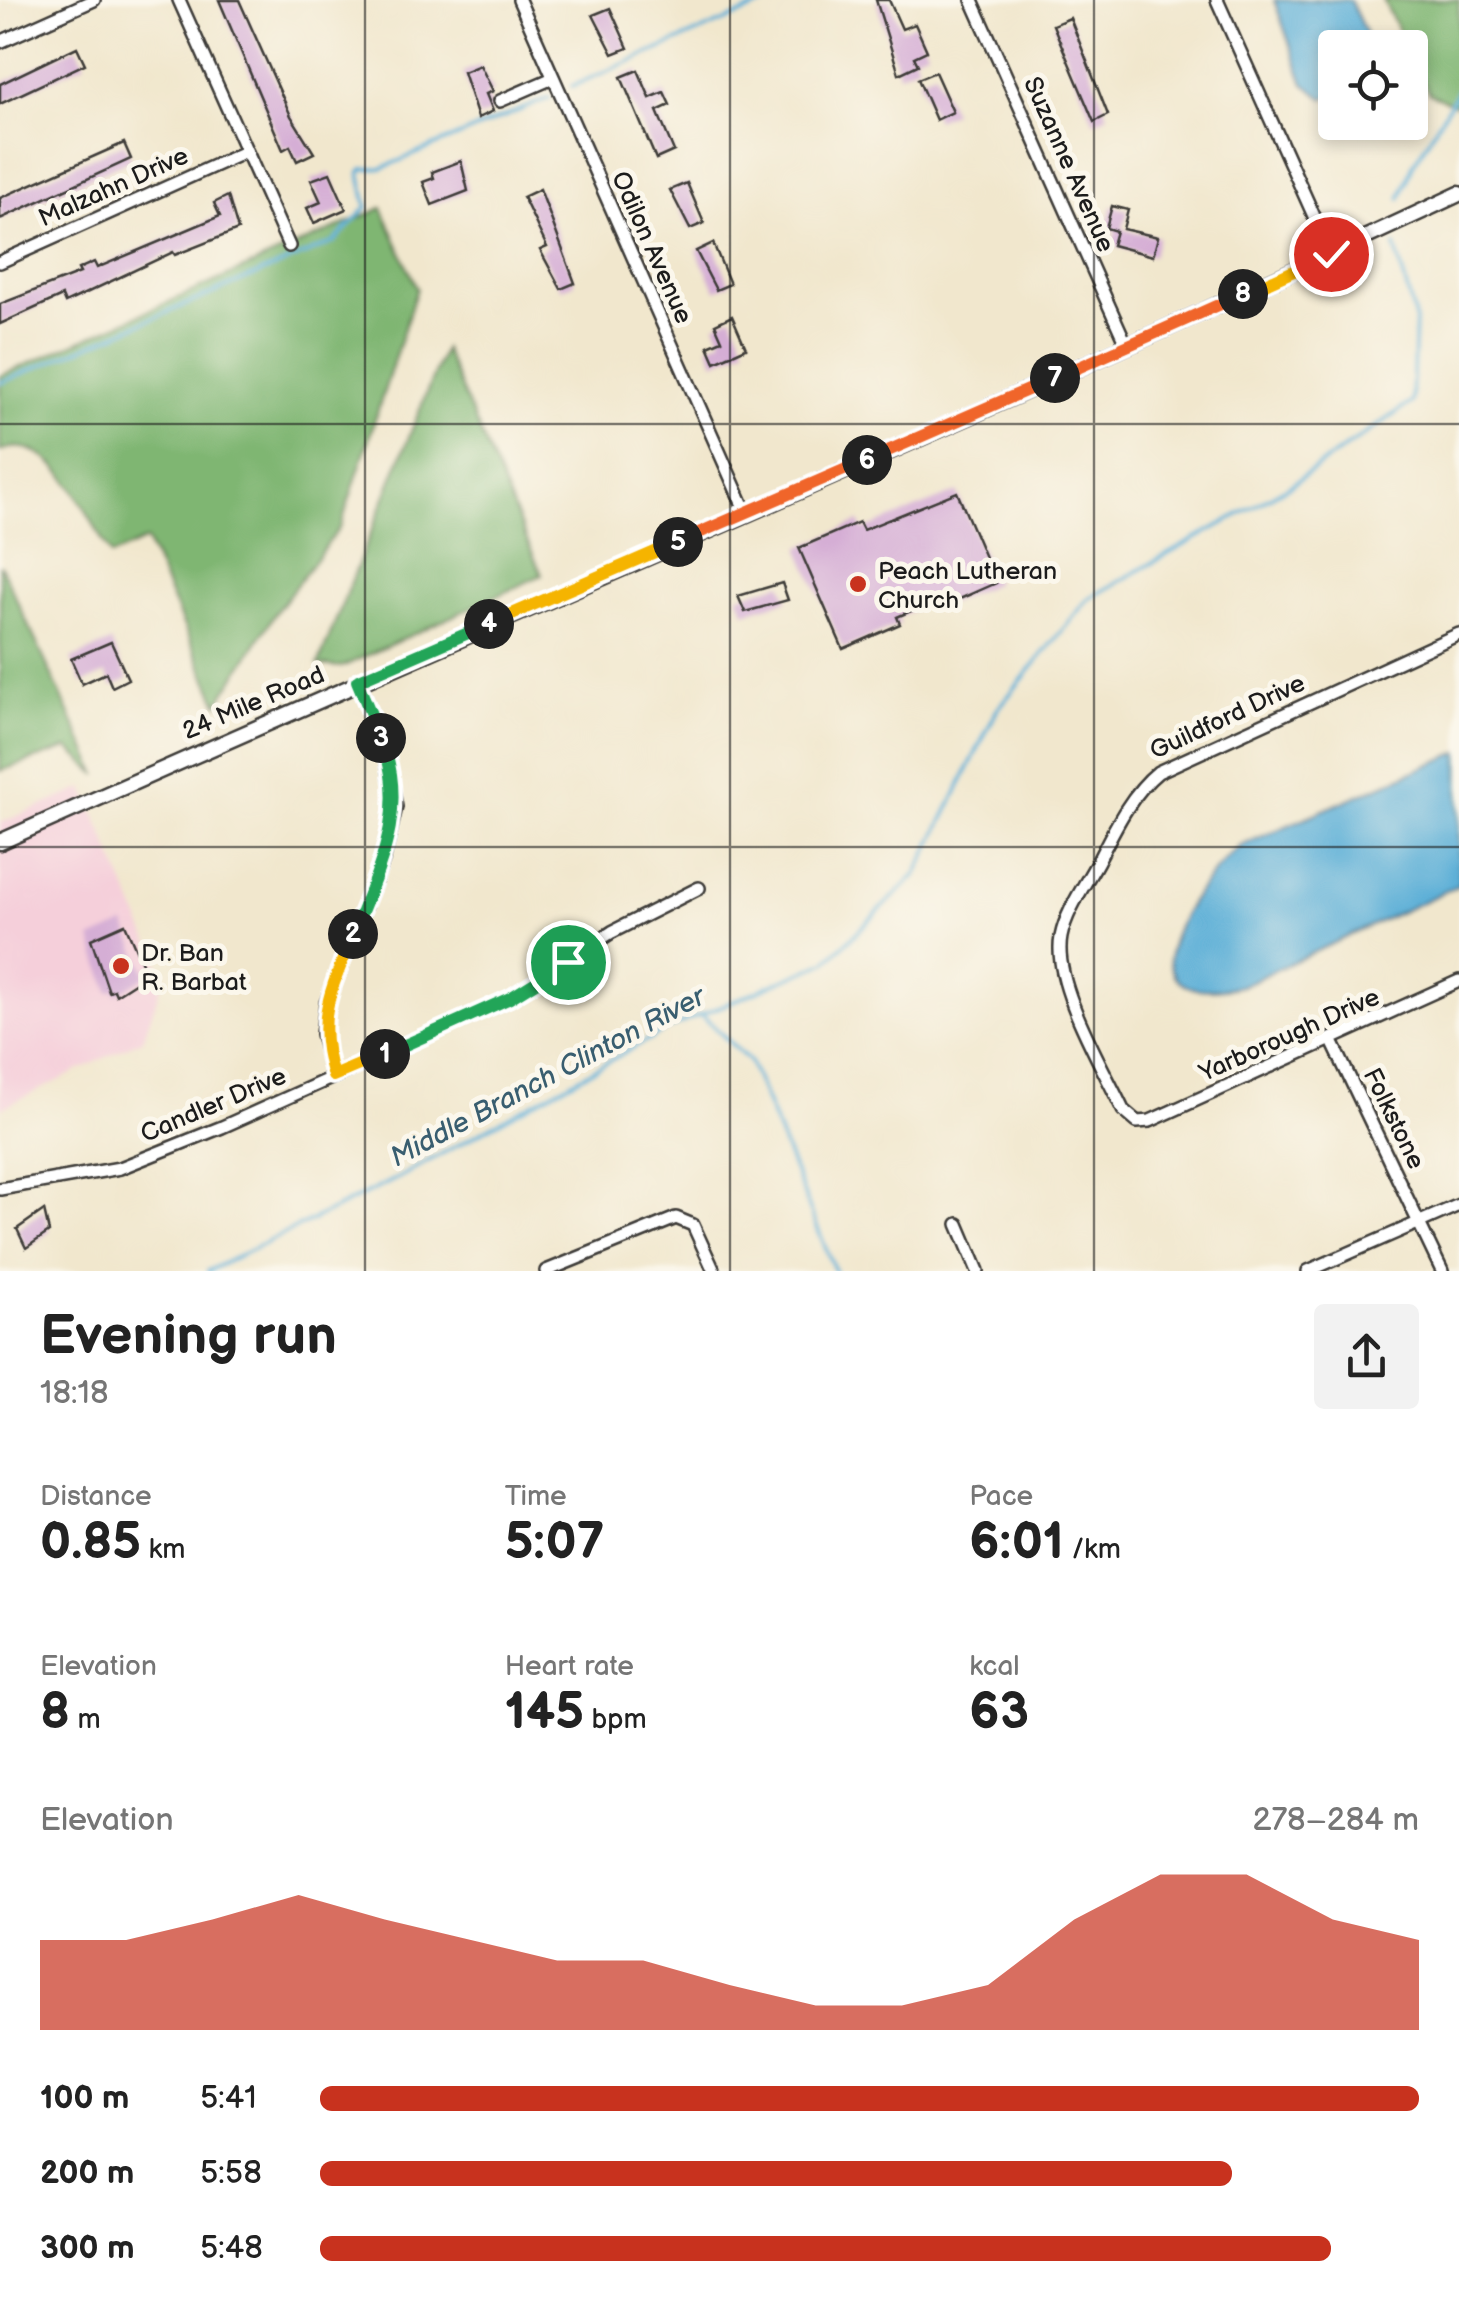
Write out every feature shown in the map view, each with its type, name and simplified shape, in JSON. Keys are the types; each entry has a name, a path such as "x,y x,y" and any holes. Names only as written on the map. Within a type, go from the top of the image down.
{"street":[{"path":"0,42 94,0"},
{"path":"178,0 289,246"},
{"name":"Odilon Avenue","path":"519,0 746,512"},
{"name":"Suzanne Avenue","path":"972,0 1127,346"},
{"path":"1217,0 1331,254"},
{"path":"500,101 553,78"},
{"name":"Malzahn Drive","path":"0,262 245,152"},
{"name":"24 Mile Road","path":"0,842 357,681 1127,346 1459,194"},
{"name":"Guildford Drive","path":"1136,1122 1123,1110 1068,989 1059,948 1066,920 1128,806 1149,779 1169,765 1459,634"},
{"path":"333,1076 322,1034 326,1003 384,858 396,807 385,748 357,681"},
{"name":"Candler Drive","path":"0,1189 120,1168 510,998 612,932 699,888"},
{"name":"Yarborough Drive","path":"1136,1122 1150,1121 1459,981"},
{"name":"Folkstone","path":"1332,1039 1442,1271"},
{"path":"1308,1271 1459,1206"},
{"path":"546,1271 670,1219 686,1219 697,1231 714,1271"},
{"path":"958,1224 978,1271"}],"shaded area":[{"path":"84,788 164,977 143,1039 0,1109 0,823"}],"green space":[{"path":"1383,0 1459,0 1459,106 1428,90 1428,30 1398,30"},
{"path":"382,208 417,288 341,526 276,612 218,704 146,540 111,556 68,481 53,465 37,453 19,447 0,451 0,376"},
{"path":"444,349 542,575 342,667 318,665"},
{"path":"0,564 98,775 68,748 0,771"}],"water":[{"path":"1274,0 1350,0 1364,30 1318,30 1318,94 1304,84"},
{"path":"1459,752 1459,885 1241,986 1201,989 1179,981 1170,964 1173,940 1184,914 1201,887 1242,845"}],"building":[{"path":"219,0 239,0 291,116 314,153 297,161 290,146 283,150"},
{"path":"876,0 889,0 902,29 915,24 927,51 914,57 918,65 899,74"},
{"path":"610,8 628,48 613,54 593,15"},
{"path":"1070,18 1108,115 1094,122 1053,25"},
{"path":"77,47 85,64 0,104 0,84"},
{"path":"480,65 493,91 486,94 493,111 478,118 463,72"},
{"path":"638,70 650,98 664,92 670,105 657,111 674,151 656,159 621,77"},
{"path":"935,72 953,112 936,120 918,79"},
{"path":"124,143 131,159 0,219 0,198"},
{"path":"461,161 468,191 432,205 423,182 434,178 432,172"},
{"path":"330,173 346,209 314,223 307,208 321,202 311,180"},
{"path":"687,183 704,223 690,229 670,190"},
{"path":"540,189 575,283 561,289 540,250 547,247 523,197"},
{"path":"228,196 238,230 175,255 173,252 65,303 62,296 0,324 0,304 80,273 78,269 94,262 97,268 220,216 214,203"},
{"path":"1112,206 1128,210 1123,229 1158,237 1153,256 1112,245 1116,231 1106,228"},
{"path":"713,243 730,284 716,290 696,251"},
{"path":"732,316 746,348 715,362 708,346 722,340 715,324"},
{"path":"957,492 996,583 937,609 934,601 897,617 900,624 843,649 799,548 859,522 863,530"},
{"path":"782,583 788,600 745,612 738,596"},
{"path":"111,642 128,679 112,687 106,673 82,684 71,659"},
{"name":"Dr. Ban R. Barbat","path":"125,924 147,975 116,995 114,990 109,992 91,939"},
{"path":"44,1210 49,1232 26,1248 17,1229"}],"waterway":[{"path":"572,86 775,0"},
{"name":"Middle Branch Clinton River","path":"1400,199 1413,165 1459,89"},
{"path":"0,383 334,242 367,207 360,173 363,169 382,168 549,98"},
{"name":"Middle Branch Clinton River","path":"208,1271 398,1178 667,1029 826,962 916,875 997,710 1088,599 1288,487 1412,402 1415,318 1395,246"},
{"path":"701,1014 750,1062 835,1271"}],"place":[{"name":"Peach Lutheran Church","path":"858,584"},
{"name":"Dr. Ban R. Barbat","path":"121,966"}],"route":[{"path":"568,962 510,998 333,1076 322,1034 326,1003 384,858 396,807 385,748 357,681 934,432 1331,254"}]}
